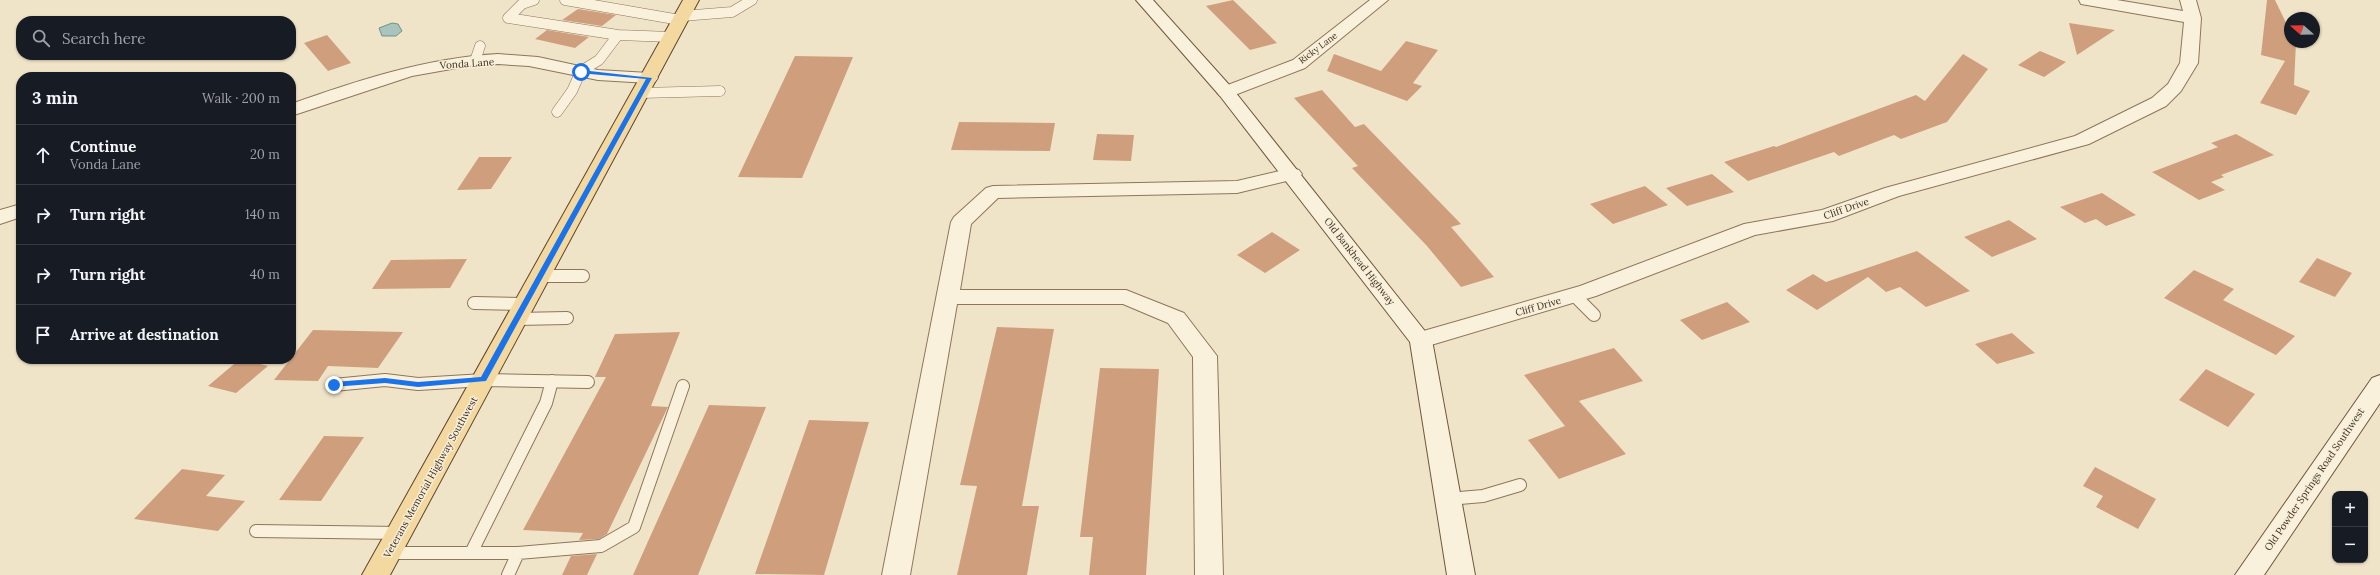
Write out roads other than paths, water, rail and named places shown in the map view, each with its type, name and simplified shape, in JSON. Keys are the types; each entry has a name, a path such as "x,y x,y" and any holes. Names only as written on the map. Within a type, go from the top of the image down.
{"main road":[{"name":"Veterans Memorial Highway Southwest","path":"376,575 681,18"}],"street":[{"name":"Old Bankhead Highway","path":"1144,0 1226,92 1422,340 1461,575"},
{"name":"Ricky Lane","path":"1226,92 1299,64 1380,0"},
{"path":"2087,0 2191,9"},
{"name":"Cliff Drive","path":"1422,340 1574,295 1750,229 1826,216 1892,192 2022,155 2082,140 2159,102 2175,87 2189,63 2191,9"},
{"name":"Vonda Lane","path":"296,108 392,75 478,54 529,61 645,86"},
{"path":"896,575 961,222 993,192 1237,186 1292,174"},
{"path":"0,217 16,212"},
{"path":"947,298 1126,297 1176,318 1205,356 1210,575"},
{"name":"Old Powder Springs Road Southwest","path":"2249,575 2380,384"}],"lane":[{"path":"534,0 522,4 508,18 618,35 681,18 732,12 752,0"},
{"path":"565,0 681,18"},
{"path":"557,112 572,91 581,72 599,60 618,35"},
{"path":"645,86 720,91"},
{"path":"540,276 583,276"},
{"path":"1574,295 1594,315"},
{"path":"474,303 567,318"},
{"path":"334,385 385,380 418,384 484,380 588,382"},
{"path":"471,553 546,403 552,381"},
{"path":"388,553 518,554 601,546 634,527 683,386"},
{"path":"1448,499 1482,496 1520,485"},
{"path":"256,531 399,533"},
{"path":"508,575 518,554"}],"water":[{"path":"392,23 398,24 402,31 396,36 382,36 379,28"}]}
